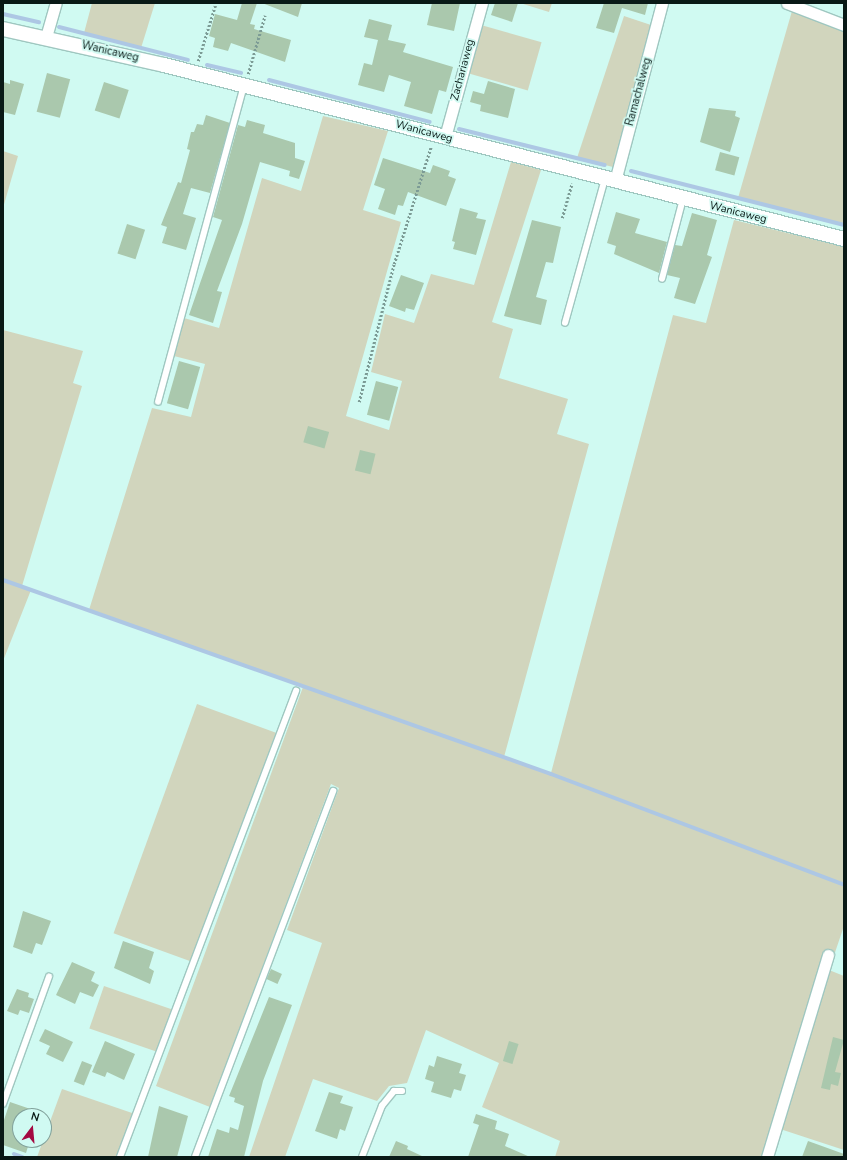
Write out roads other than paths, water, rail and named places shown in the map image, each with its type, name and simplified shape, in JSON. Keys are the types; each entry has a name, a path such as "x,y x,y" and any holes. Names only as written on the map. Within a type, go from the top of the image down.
{"street":[{"path":"46,37 56,3"},
{"name":"Zachariaweg","path":"440,136 482,3"},
{"name":"Ramachalweg","path":"610,180 662,3"},
{"path":"787,3 844,26"},
{"name":"Wanicaweg","path":"3,29 46,37 194,73 844,239"},
{"path":"767,1157 828,954"}],"lane":[{"path":"158,402 244,86"},
{"name":"Ramachalweg","path":"565,323 610,180"},
{"path":"662,279 683,199"},
{"path":"120,1157 296,691"},
{"path":"195,1157 333,791"},
{"path":"3,1104 49,977"},
{"path":"362,1157 382,1106 394,1091 402,1091"}],"waterway":[{"path":"3,14 39,22"},
{"path":"59,27 188,60"},
{"path":"207,65 241,73"},
{"path":"269,80 430,122"},
{"path":"459,129 605,165"},
{"path":"631,171 844,225"},
{"path":"3,580 551,774 844,885"},
{"path":"14,1154 22,1157"}]}
